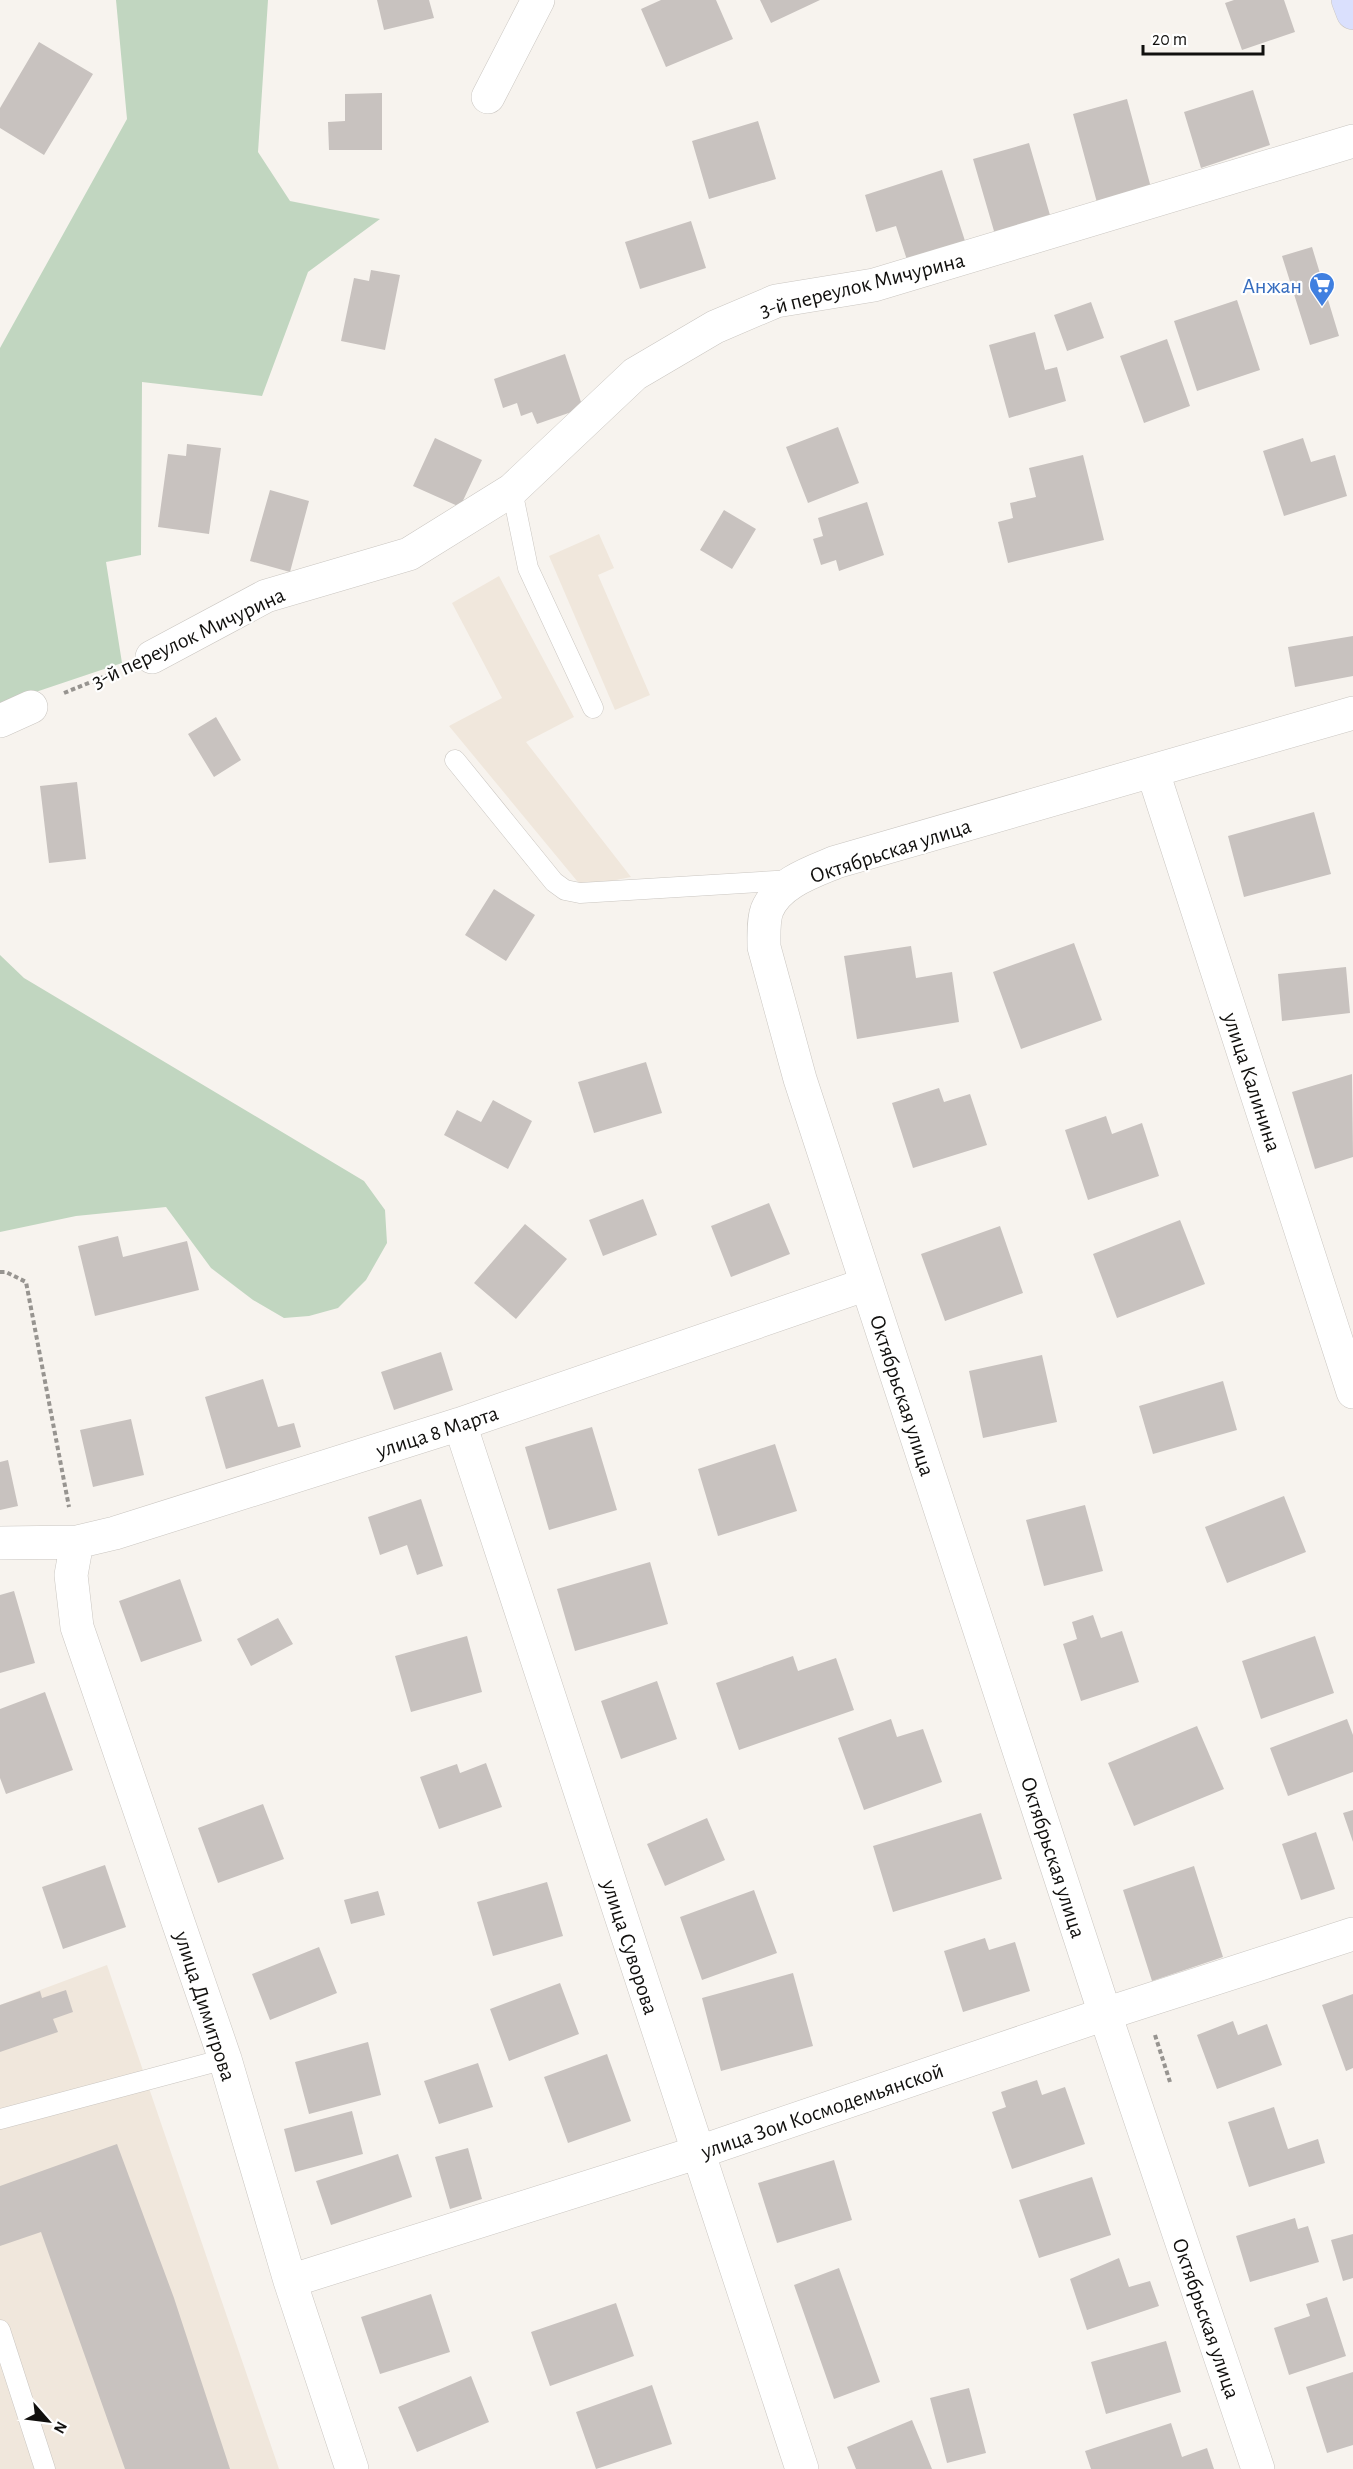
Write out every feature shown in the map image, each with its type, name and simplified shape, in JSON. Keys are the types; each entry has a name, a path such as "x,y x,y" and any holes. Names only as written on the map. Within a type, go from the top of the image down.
{"street":[{"path":"488,97 538,0"},
{"path":"1348,0 1353,13"},
{"name":"3-й переулок Мичурина","path":"152,657 266,596 409,554 512,489 635,374 714,327 776,301 874,285 1353,141"},
{"path":"0,721 31,707"},
{"name":"Октябрьская улица","path":"1258,2469 1109,2026 800,1079 764,947 764,926 768,909 776,896 796,880 836,862 1353,713"},
{"name":"улица Калинина","path":"1153,772 1353,1392"},
{"name":"улица 8 Марта","path":"0,1543 77,1542 115,1533 460,1424 867,1284"},
{"name":"улица Суворова","path":"460,1424 802,2469"},
{"name":"улица Димитрова","path":"77,1542 71,1575 77,1627 225,2059 290,2281 352,2469"},
{"name":"улица Зои Космодемьянской","path":"290,2281 1109,2026 1353,1934"}],"lane":[{"path":"512,489 528,568 593,708"},
{"path":"455,760 554,882 565,890 580,893 796,880"},
{"path":"0,2119 225,2059"},
{"path":"0,2330 45,2469"}],"path":[{"name":"3-й переулок Мичурина","path":"31,707 152,657"},
{"path":"0,1272 6,1272 26,1282 77,1542"},
{"path":"1109,2026 1152,2024 1174,2093"}],"shaded area":[{"path":"599,534 614,568 598,575 650,695 615,710 549,556"},
{"path":"499,576 574,717 526,742 631,877 582,887 449,726 502,698 452,603"},
{"path":"107,1965 279,2469 0,2469 0,2005"}],"green space":[{"path":"116,0 268,0 258,152 290,201 380,219 308,272 262,396 142,382 141,555 106,562 122,663 0,704 0,348 127,119"},
{"path":"0,955 24,978 364,1181 385,1210 387,1243 366,1280 338,1308 309,1316 284,1318 253,1300 211,1268 166,1207 76,1216 0,1232"}],"building":[{"path":"377,0 429,0 434,18 384,30"},
{"path":"661,0 716,0 733,39 666,67 641,9"},
{"path":"760,0 820,0 771,23"},
{"path":"1234,0 1284,0 1295,32 1242,50 1225,3"},
{"path":"39,42 93,74 44,155 0,128 0,108"},
{"path":"1253,90 1270,145 1201,168 1184,112"},
{"path":"382,93 382,150 329,150 328,122 345,121 345,94"},
{"path":"1127,99 1153,195 1099,210 1073,114"},
{"path":"758,121 776,179 709,199 692,141"},
{"path":"1029,143 1052,222 996,238 973,159"},
{"path":"942,170 966,244 908,263 896,226 876,232 865,195"},
{"path":"691,221 706,268 640,289 625,242"},
{"path":"1312,247 1339,336 1310,345 1282,256"},
{"path":"371,270 400,275 385,350 341,341 354,278 369,281"},
{"path":"1237,300 1260,370 1197,391 1174,321"},
{"path":"1091,302 1104,338 1067,351 1054,315"},
{"path":"1035,332 1045,370 1057,367 1066,401 1009,418 989,345"},
{"path":"1167,339 1190,406 1144,423 1120,356"},
{"path":"565,354 583,408 537,424 532,412 521,416 517,403 503,408 494,379"},
{"path":"838,427 859,483 808,503 786,447"},
{"path":"435,438 482,460 460,507 413,486"},
{"path":"1303,438 1311,462 1335,455 1347,496 1284,516 1263,451"},
{"path":"187,444 221,448 209,534 158,527 168,454 186,456"},
{"path":"1083,455 1104,540 1008,563 998,522 1013,518 1010,503 1036,497 1029,468"},
{"path":"270,490 309,501 290,572 250,561"},
{"path":"867,502 884,555 839,571 836,560 821,565 813,539 823,536 818,518"},
{"path":"724,510 756,529 732,569 700,550"},
{"path":"1353,636 1353,676 1295,687 1288,647"},
{"path":"216,717 241,760 214,777 188,734"},
{"path":"77,782 86,859 49,863 40,786"},
{"path":"1314,812 1331,874 1244,897 1228,836"},
{"path":"494,889 535,915 506,961 465,935"},
{"path":"1074,943 1102,1020 1021,1049 993,972"},
{"path":"911,946 916,978 952,972 959,1022 857,1039 844,956"},
{"path":"1346,967 1350,1013 1282,1021 1278,974"},
{"path":"646,1062 662,1113 594,1133 578,1082"},
{"path":"1352,1074 1353,1157 1315,1169 1292,1092"},
{"path":"939,1088 944,1102 970,1094 987,1145 913,1168 892,1103"},
{"path":"493,1100 532,1121 508,1169 444,1135 457,1110 481,1122"},
{"path":"1106,1116 1112,1134 1142,1123 1159,1176 1088,1200 1065,1130"},
{"path":"643,1199 657,1235 603,1256 589,1220"},
{"path":"769,1203 790,1254 731,1277 711,1226"},
{"path":"1180,1220 1205,1284 1117,1318 1093,1254"},
{"path":"525,1224 567,1259 516,1319 474,1283"},
{"path":"1000,1226 1023,1293 945,1321 921,1254"},
{"path":"118,1236 123,1257 187,1241 199,1290 95,1316 78,1246"},
{"path":"441,1352 453,1390 394,1410 381,1372"},
{"path":"1042,1355 1057,1422 983,1438 969,1371"},
{"path":"263,1379 278,1427 294,1423 301,1447 226,1469 205,1397"},
{"path":"1223,1381 1237,1430 1153,1454 1139,1406"},
{"path":"131,1419 144,1475 93,1487 80,1430"},
{"path":"592,1427 617,1510 549,1530 525,1447"},
{"path":"775,1444 797,1511 718,1536 698,1469"},
{"path":"8,1460 18,1506 0,1510 0,1462"},
{"path":"1284,1496 1306,1552 1227,1583 1205,1527"},
{"path":"421,1499 443,1566 417,1575 407,1545 380,1555 368,1517"},
{"path":"1085,1505 1103,1571 1044,1586 1026,1520"},
{"path":"650,1562 668,1624 575,1651 557,1589"},
{"path":"180,1579 202,1641 141,1662 119,1601"},
{"path":"14,1591 35,1663 0,1673 0,1595"},
{"path":"1093,1615 1101,1638 1122,1631 1139,1682 1081,1701 1063,1644 1077,1639 1072,1622"},
{"path":"278,1618 293,1644 251,1666 237,1639"},
{"path":"467,1636 482,1692 411,1712 395,1656"},
{"path":"1315,1636 1334,1693 1261,1719 1242,1661"},
{"path":"793,1656 798,1671 836,1658 854,1710 739,1750 716,1683"},
{"path":"657,1681 677,1739 621,1759 601,1701"},
{"path":"45,1692 73,1770 6,1794 0,1778 0,1709"},
{"path":"891,1719 897,1737 923,1729 942,1782 864,1810 838,1738"},
{"path":"1347,1719 1353,1735 1353,1772 1288,1796 1270,1748"},
{"path":"1197,1726 1224,1789 1134,1826 1108,1763"},
{"path":"486,1763 502,1807 439,1829 420,1777 457,1764 460,1773"},
{"path":"263,1804 284,1859 218,1883 198,1828"},
{"path":"1353,1810 1353,1842 1343,1813"},
{"path":"981,1813 1002,1879 893,1912 873,1846"},
{"path":"707,1818 725,1860 665,1886 647,1844"},
{"path":"1316,1832 1335,1889 1301,1900 1282,1844"},
{"path":"105,1865 126,1927 63,1949 42,1887"},
{"path":"1194,1866 1223,1957 1152,1981 1123,1890"},
{"path":"547,1882 563,1936 493,1956 477,1902"},
{"path":"754,1890 777,1953 702,1980 680,1917"},
{"path":"378,1891 385,1915 351,1924 344,1900"},
{"path":"985,1938 989,1950 1015,1942 1030,1991 963,2012 944,1951"},
{"path":"319,1947 337,1993 270,2020 252,1974"},
{"path":"793,1973 813,2046 721,2071 702,1998"},
{"path":"560,1983 579,2034 509,2061 490,2009"},
{"path":"66,1990 73,2012 53,2019 58,2032 0,2052 0,2005 40,1991 42,1998"},
{"path":"1353,1994 1353,2068 1346,2071 1322,2005"},
{"path":"1233,2021 1238,2035 1267,2024 1282,2065 1217,2089 1197,2035"},
{"path":"368,2042 381,2095 309,2114 295,2062"},
{"path":"607,2054 631,2121 568,2143 544,2077"},
{"path":"478,2063 493,2107 439,2124 424,2081"},
{"path":"1037,2080 1042,2095 1065,2087 1085,2144 1012,2169 992,2112 1006,2107 1001,2092"},
{"path":"1274,2107 1288,2149 1318,2139 1325,2163 1249,2187 1228,2122"},
{"path":"352,2111 363,2154 295,2172 284,2129"},
{"path":"117,2144 174,2298 230,2469 125,2469 41,2232 0,2246 0,2186"},
{"path":"468,2148 482,2199 450,2209 435,2157"},
{"path":"398,2154 412,2197 331,2225 316,2181"},
{"path":"834,2160 852,2220 777,2243 758,2183"},
{"path":"1092,2177 1111,2235 1039,2258 1019,2200"},
{"path":"1295,2218 1298,2229 1308,2226 1319,2262 1250,2282 1236,2236"},
{"path":"1353,2234 1353,2278 1343,2281 1331,2240"},
{"path":"1119,2258 1129,2287 1150,2281 1159,2306 1087,2330 1070,2279"},
{"path":"839,2268 880,2382 834,2399 794,2285"},
{"path":"431,2294 450,2352 380,2374 361,2317"},
{"path":"1327,2297 1346,2356 1289,2375 1274,2328 1310,2316 1306,2304"},
{"path":"616,2303 634,2356 550,2386 531,2332"},
{"path":"1166,2341 1181,2392 1106,2414 1091,2362"},
{"path":"1353,2372 1353,2445 1327,2453 1306,2387"},
{"path":"471,2376 489,2422 417,2452 398,2407"},
{"path":"652,2385 672,2444 596,2469 576,2412"},
{"path":"969,2388 986,2453 947,2463 930,2398"},
{"path":"912,2420 932,2469 856,2469 847,2447"},
{"path":"1171,2423 1182,2457 1207,2448 1214,2469 1091,2469 1085,2451"}],"place":[{"name":"Анжан","path":"1322,308"}]}
